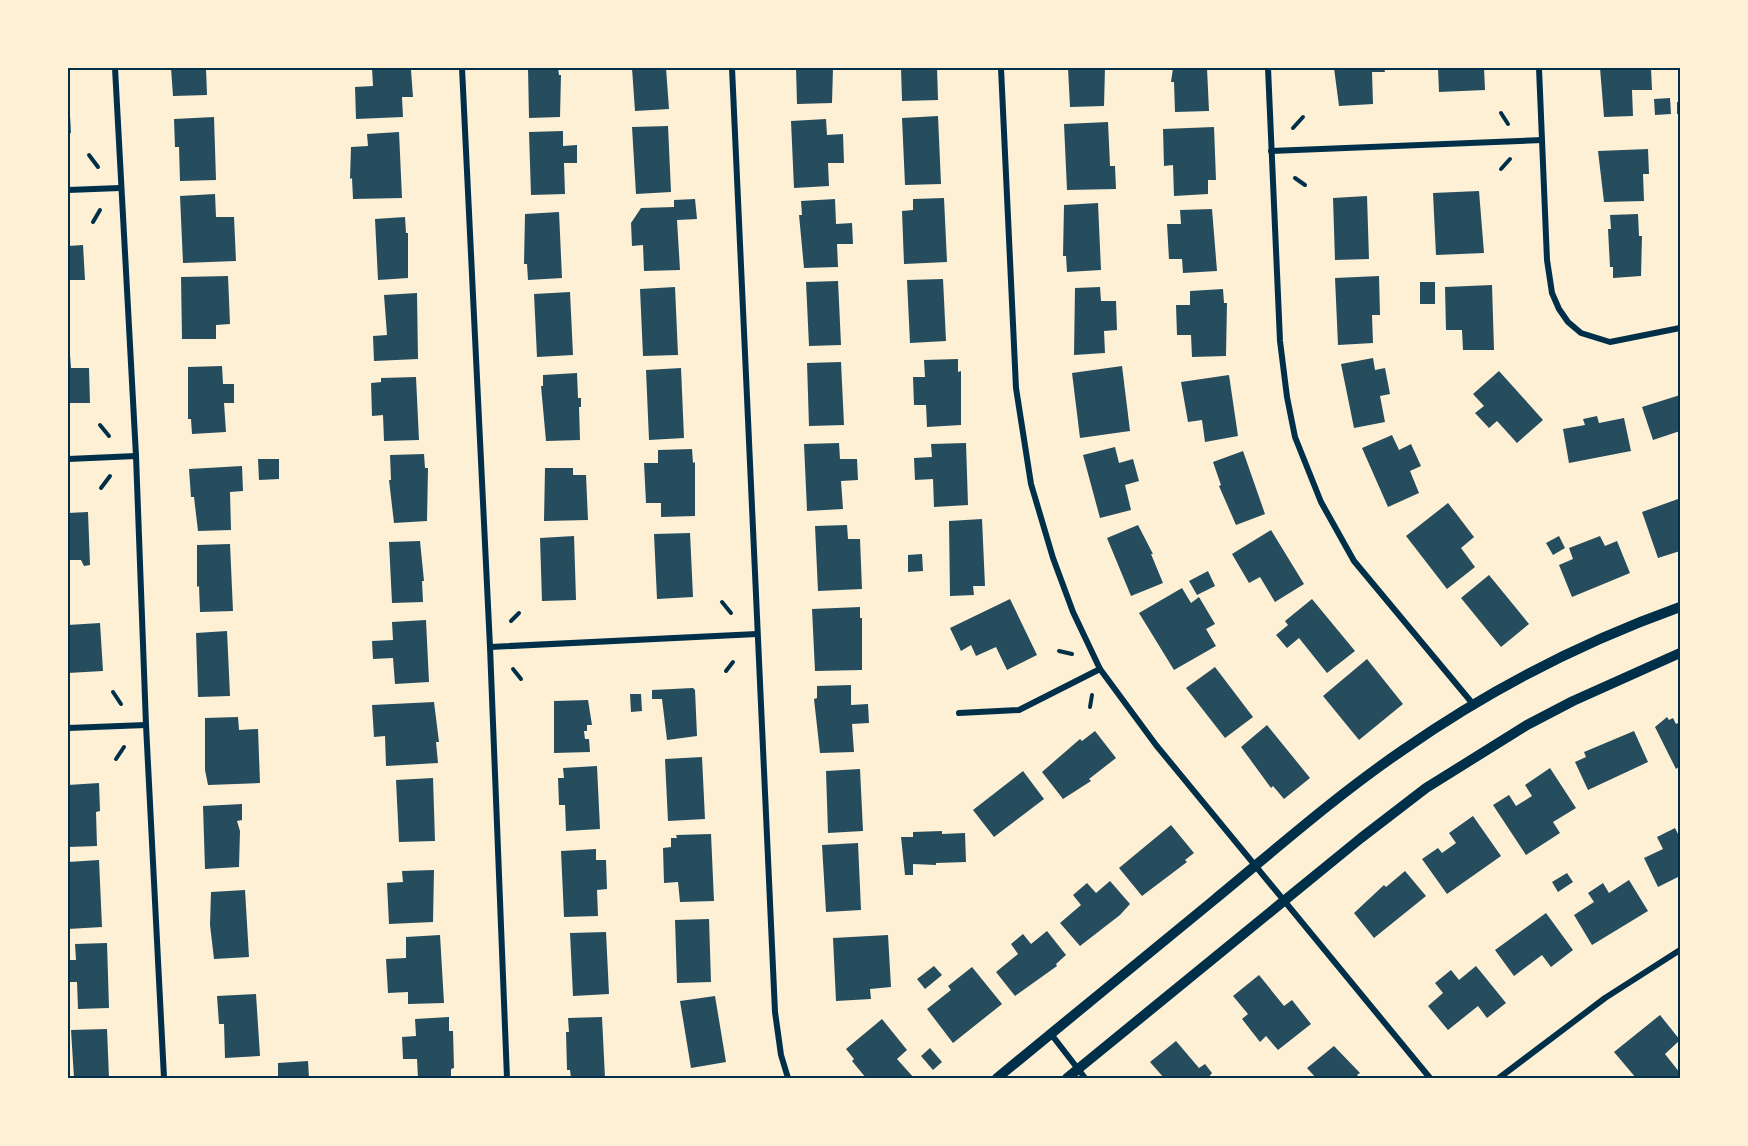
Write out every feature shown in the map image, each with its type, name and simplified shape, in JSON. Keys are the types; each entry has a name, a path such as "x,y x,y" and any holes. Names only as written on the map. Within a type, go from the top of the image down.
{"street":[{"path":"115,68 136,456 146,725 164,1078"},
{"path":"462,68 490,647 507,1078"},
{"path":"732,68 774,1012 779,1048 788,1078"},
{"path":"1001,68 1013,357 1025,452 1031,484 1072,612 1100,669 1156,746 1430,1078"},
{"path":"1268,68 1280,341 1290,417 1321,502 1353,561 1473,704"},
{"path":"1539,68 1549,279 1559,309 1568,322 1581,333 1610,342 1680,328"},
{"path":"1271,151 1542,140"},
{"path":"68,190 120,188"},
{"path":"68,459 136,456"},
{"path":"997,1078 1378,768 1473,704 1539,668 1622,629 1680,607"},
{"path":"490,647 757,634"},
{"path":"1067,1078 1081,1074 1394,812 1479,754 1572,701 1680,653"},
{"path":"960,713 1019,710 1100,669"},
{"path":"68,728 146,725"},
{"path":"1499,1078 1588,1010 1678,951 1680,958"},
{"path":"1051,1034 1081,1074"}],"path":[{"path":"1501,113 1508,124"},
{"path":"1293,128 1303,117"},
{"path":"89,154 98,167"},
{"path":"1501,169 1510,159"},
{"path":"1295,178 1305,185"},
{"path":"93,222 100,210"},
{"path":"100,425 109,436"},
{"path":"101,488 110,476"},
{"path":"722,602 731,613"},
{"path":"511,621 519,613"},
{"path":"1059,651 1072,654"},
{"path":"726,671 733,662"},
{"path":"513,669 521,679"},
{"path":"113,692 122,704"},
{"path":"1090,707 1092,695"},
{"path":"116,759 124,747"}],"building":[{"path":"171,68 206,68 207,95 173,96"},
{"path":"372,68 411,70 413,97 402,97 403,117 356,119 355,87 373,86"},
{"path":"528,68 558,68 559,75 561,75 560,117 529,118"},
{"path":"632,68 666,68 669,109 635,111"},
{"path":"796,68 833,68 832,103 797,104"},
{"path":"901,68 937,68 938,100 902,101"},
{"path":"1068,68 1105,68 1104,106 1070,107"},
{"path":"1173,68 1207,68 1209,111 1175,112 1174,82 1171,82"},
{"path":"1334,68 1384,68 1385,72 1372,72 1373,104 1339,106"},
{"path":"1438,68 1484,68 1485,90 1439,92"},
{"path":"1600,68 1651,68 1652,90 1632,90 1633,116 1604,117"},
{"path":"68,98 71,133 68,134"},
{"path":"1670,98 1671,114 1655,115 1654,99"},
{"path":"1677,102 1680,102 1680,114 1677,114"},
{"path":"938,116 941,184 905,185 902,118"},
{"path":"214,117 216,180 180,181 179,147 175,147 174,119"},
{"path":"826,119 827,135 843,134 844,163 828,163 829,186 794,188 791,121"},
{"path":"1108,122 1110,166 1115,166 1116,189 1067,190 1064,124"},
{"path":"668,126 671,192 636,194 632,127"},
{"path":"1214,127 1216,180 1208,180 1208,194 1174,196 1173,165 1164,166 1163,129"},
{"path":"563,131 563,146 577,145 577,163 564,163 565,194 531,195 529,132"},
{"path":"399,132 402,198 353,199 352,178 350,179 351,147 368,146 367,134"},
{"path":"1648,149 1649,174 1643,174 1644,201 1604,202 1598,151"},
{"path":"1479,191 1484,253 1436,255 1433,193"},
{"path":"215,194 216,217 234,217 236,261 183,263 180,196"},
{"path":"1367,196 1369,259 1335,260 1333,198"},
{"path":"944,198 947,262 904,264 902,211 913,210 913,199"},
{"path":"695,199 697,219 677,220 680,270 644,271 643,245 632,246 631,223 641,208 674,207 674,200"},
{"path":"835,199 836,224 852,223 853,244 837,244 838,267 804,268 799,215 802,215 801,201"},
{"path":"1098,203 1101,270 1067,272 1066,256 1063,256 1064,205"},
{"path":"1212,209 1217,271 1183,273 1182,259 1169,259 1167,224 1181,224 1180,210"},
{"path":"559,212 562,278 528,280 527,264 524,264 525,214"},
{"path":"1638,214 1639,236 1642,236 1641,276 1613,278 1613,267 1610,267 1608,229 1611,229 1610,215"},
{"path":"405,217 406,233 408,233 408,278 378,280 375,219"},
{"path":"83,245 85,280 68,280 68,246"},
{"path":"228,276 230,324 216,325 216,339 182,339 181,277"},
{"path":"1379,276 1380,315 1372,315 1373,343 1338,345 1335,278"},
{"path":"943,279 946,341 910,343 907,280"},
{"path":"838,281 841,345 809,346 806,282"},
{"path":"1420,282 1435,282 1435,304 1420,304"},
{"path":"1492,285 1494,350 1463,350 1462,330 1446,330 1445,287"},
{"path":"675,287 678,355 643,356 640,289"},
{"path":"1100,287 1101,301 1116,301 1117,330 1104,331 1105,353 1074,355 1075,288"},
{"path":"1223,289 1224,303 1227,303 1226,356 1192,357 1191,335 1177,335 1176,305 1190,305 1190,291"},
{"path":"570,292 573,355 537,357 534,294"},
{"path":"417,293 418,359 374,361 373,336 387,335 384,295"},
{"path":"68,355 70,355 71,368 89,368 90,403 68,403"},
{"path":"1373,358 1375,370 1385,368 1390,394 1380,396 1385,422 1354,428 1341,364"},
{"path":"958,359 958,372 961,371 961,425 927,427 926,405 914,405 913,377 925,377 924,360"},
{"path":"841,362 844,425 809,426 807,363"},
{"path":"222,366 223,384 234,384 234,403 224,403 226,432 192,434 191,419 188,419 188,367"},
{"path":"1122,366 1130,431 1080,438 1072,373"},
{"path":"681,368 684,438 649,440 646,370"},
{"path":"1499,371 1543,420 1517,443 1497,421 1489,428 1475,413 1484,406 1473,394"},
{"path":"577,373 578,398 581,398 580,440 546,441 541,386 543,386 543,375"},
{"path":"1229,375 1238,436 1205,442 1202,420 1188,422 1181,382"},
{"path":"416,377 419,440 384,441 383,415 372,416 371,383 381,382 381,378"},
{"path":"1680,395 1680,431 1653,440 1642,407"},
{"path":"1597,416 1599,423 1624,418 1631,451 1569,463 1563,429 1585,425 1583,419"},
{"path":"1392,435 1399,450 1411,444 1421,466 1410,471 1419,493 1388,507 1362,448"},
{"path":"839,443 840,459 857,459 858,480 841,481 843,509 807,511 804,444"},
{"path":"966,443 968,505 934,507 933,479 915,480 914,458 932,457 931,444"},
{"path":"1115,447 1119,463 1133,459 1139,481 1125,485 1131,510 1100,518 1083,455"},
{"path":"692,449 693,463 695,462 695,516 661,517 661,503 646,503 644,463 658,463 658,450"},
{"path":"1243,451 1265,514 1236,525 1219,486 1221,485 1213,462"},
{"path":"424,454 425,468 428,468 427,521 394,523 389,480 391,480 390,455"},
{"path":"258,459 279,459 279,479 259,480"},
{"path":"242,466 243,491 230,492 231,530 198,531 194,497 191,497 189,469"},
{"path":"545,468 573,468 573,475 586,475 588,520 544,521"},
{"path":"1678,499 1680,551 1658,558 1642,512"},
{"path":"1448,503 1474,537 1461,548 1475,567 1447,589 1406,536"},
{"path":"88,512 90,565 84,566 81,560 68,560 68,513"},
{"path":"982,519 985,586 973,586 974,595 950,596 949,521"},
{"path":"847,525 848,539 860,539 862,589 818,591 815,526"},
{"path":"1138,525 1153,554 1151,554 1163,583 1131,596 1107,538"},
{"path":"1271,530 1304,584 1275,602 1260,577 1249,583 1232,554"},
{"path":"690,533 693,597 657,599 654,534"},
{"path":"574,536 576,600 542,601 540,538"},
{"path":"1559,536 1565,548 1553,555 1546,543"},
{"path":"1600,536 1605,546 1617,541 1630,573 1572,597 1559,565 1573,559 1569,548"},
{"path":"420,541 424,581 422,581 423,602 392,603 389,542"},
{"path":"230,544 233,611 200,612 199,586 197,587 197,545"},
{"path":"922,554 923,571 908,572 908,555"},
{"path":"1208,571 1215,586 1197,595 1189,581"},
{"path":"1489,575 1529,624 1501,647 1461,598"},
{"path":"1182,588 1191,603 1199,597 1215,624 1206,629 1216,646 1174,670 1139,613"},
{"path":"1010,599 1037,655 1007,670 996,647 976,656 971,645 961,651 950,628"},
{"path":"1312,599 1355,651 1327,673 1299,638 1287,648 1276,635 1288,625 1285,621"},
{"path":"860,607 862,670 815,671 812,609"},
{"path":"426,620 429,682 395,684 393,658 373,659 372,641 393,640 392,622"},
{"path":"100,623 103,671 68,673 68,625"},
{"path":"227,631 230,696 198,697 196,633"},
{"path":"1367,659 1403,704 1359,740 1323,696"},
{"path":"1215,667 1253,717 1225,738 1186,688"},
{"path":"851,685 851,705 868,704 869,723 852,724 854,752 820,753 814,699 817,698 817,686"},
{"path":"693,688 695,690 697,736 667,740 662,699 652,699 652,690"},
{"path":"630,694 641,694 642,711 631,712"},
{"path":"588,700 592,725 587,725 587,731 584,731 585,739 589,739 590,752 554,753 554,701"},
{"path":"434,702 439,742 436,742 438,763 386,766 385,736 374,737 372,705"},
{"path":"238,717 239,730 258,729 260,783 208,785 205,770 205,718"},
{"path":"1667,717 1669,720 1673,718 1676,724 1680,722 1680,766 1676,769 1655,727"},
{"path":"1267,725 1310,778 1284,799 1273,786 1271,788 1241,747"},
{"path":"1095,731 1116,758 1089,779 1091,781 1063,799 1042,772 1080,739 1082,741"},
{"path":"1634,731 1648,762 1588,790 1575,762 1586,757 1584,752"},
{"path":"702,757 705,819 668,821 665,759"},
{"path":"597,766 600,829 566,831 565,805 559,805 558,778 564,778 563,768"},
{"path":"1550,768 1576,808 1553,822 1560,833 1526,855 1493,805 1509,795 1516,806 1532,796 1525,785"},
{"path":"860,769 863,831 828,833 826,771"},
{"path":"1023,771 1044,799 994,837 973,810"},
{"path":"433,778 435,841 399,842 396,780"},
{"path":"99,783 100,811 96,812 97,846 68,847 68,785"},
{"path":"242,804 242,820 237,821 240,831 239,867 205,869 203,806"},
{"path":"1473,816 1501,856 1447,894 1422,859 1438,848 1442,853 1456,843 1449,833"},
{"path":"1171,825 1194,853 1185,860 1187,862 1142,896 1119,868"},
{"path":"1675,828 1680,838 1680,876 1658,887 1644,858 1663,849 1657,837"},
{"path":"942,831 942,834 965,833 966,862 936,863 936,865 913,864 913,875 905,875 901,837 913,837 913,832"},
{"path":"711,834 714,901 680,902 678,882 664,883 663,848 671,847 671,838 677,838 676,835"},
{"path":"858,843 861,910 826,912 822,845"},
{"path":"596,849 596,860 606,860 607,889 597,890 598,916 564,917 561,851"},
{"path":"99,860 102,927 68,929 68,862"},
{"path":"434,870 433,922 389,924 387,883 403,882 402,871"},
{"path":"1405,871 1426,896 1374,938 1354,913 1384,885 1386,887"},
{"path":"1567,873 1573,882 1558,892 1552,882"},
{"path":"1629,880 1648,911 1592,945 1574,915 1594,902 1588,893 1603,883 1609,893"},
{"path":"1110,881 1130,904 1120,915 1080,946 1060,923 1081,905 1073,895 1087,883 1096,893"},
{"path":"245,890 249,957 214,959 210,925 211,892"},
{"path":"1546,913 1573,950 1551,967 1542,955 1514,976 1495,950"},
{"path":"709,919 711,982 677,983 675,920"},
{"path":"1047,931 1066,955 1056,964 1057,966 1015,996 996,972 1018,954 1011,944 1023,934 1031,944"},
{"path":"606,932 609,994 573,996 570,933"},
{"path":"440,935 444,1003 408,1004 408,992 388,993 386,959 406,958 406,937"},
{"path":"888,935 891,987 870,989 871,999 836,1001 833,938"},
{"path":"107,943 109,1008 78,1009 77,982 68,982 68,960 76,960 75,944"},
{"path":"934,966 942,975 925,989 917,979"},
{"path":"1476,966 1506,1003 1487,1018 1478,1006 1448,1030 1428,1006 1443,993 1435,983 1451,970 1459,980"},
{"path":"972,967 1002,1004 953,1043 927,1009 951,990 948,986"},
{"path":"1259,975 1284,1006 1292,1000 1311,1024 1278,1050 1266,1036 1260,1042 1242,1019 1248,1014 1233,996"},
{"path":"256,994 260,1056 225,1058 224,1024 219,1024 217,996"},
{"path":"715,996 726,1062 691,1068 680,1001"},
{"path":"1660,1015 1680,1040 1665,1054 1680,1073 1680,1078 1636,1078 1614,1052"},
{"path":"449,1017 449,1031 453,1031 454,1068 451,1069 451,1078 418,1078 417,1059 403,1059 402,1037 416,1036 415,1019"},
{"path":"602,1017 605,1078 571,1078 570,1070 567,1070 568,1018"},
{"path":"882,1019 907,1050 897,1059 914,1078 866,1078 852,1061 854,1059 846,1049"},
{"path":"107,1029 109,1078 74,1078 71,1030"},
{"path":"1176,1041 1199,1068 1205,1064 1212,1073 1208,1078 1164,1078 1150,1062"},
{"path":"1334,1046 1360,1073 1357,1075 1360,1078 1316,1078 1307,1068"},
{"path":"930,1048 942,1062 933,1070 921,1056"},
{"path":"308,1061 309,1078 278,1078 278,1063"}]}
